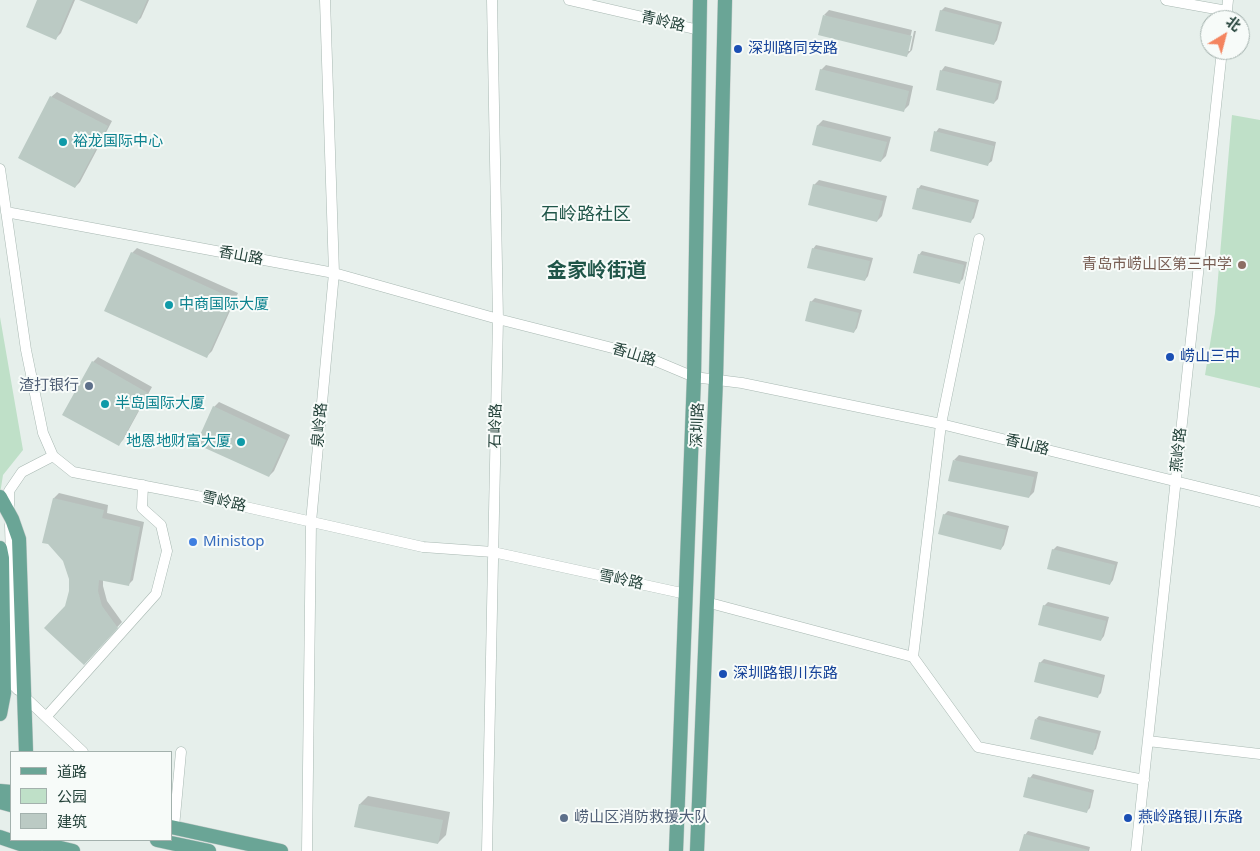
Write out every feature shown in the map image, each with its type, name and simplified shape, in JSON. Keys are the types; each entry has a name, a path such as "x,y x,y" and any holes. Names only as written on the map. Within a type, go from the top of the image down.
{"main road":[{"name":"深圳路","path":"676,851 694,377 700,0"},
{"name":"深圳路","path":"697,851 716,380 725,0"},
{"path":"5,501 19,539 26,751"},
{"path":"0,548 2,558 4,693 0,714"},
{"path":"173,827 281,851"},
{"path":"16,841 42,851"},
{"path":"30,841 73,851"},
{"path":"162,841 208,851"}],"street":[{"name":"泉岭路","path":"307,851 312,522 334,273 325,0"},
{"name":"石岭路","path":"487,851 498,319 492,0"},
{"name":"青岭路","path":"569,0 699,30"},
{"path":"1166,0 1227,10"},
{"name":"燕岭路","path":"1136,851 1221,60"},
{"name":"雪岭路","path":"0,169 26,350 43,433 53,456 73,472 143,485 423,547 493,552 686,594"},
{"name":"香山路","path":"6,212 334,273 498,319 644,356 694,377 941,424 1260,502"},
{"path":"913,657 941,424 979,240"},
{"path":"5,501 9,491 22,472 53,456"},
{"path":"46,717 156,594 167,551 161,525 142,508 143,485"},
{"path":"10,524 15,687 18,690"},
{"path":"706,602 913,657 978,747 1144,780"},
{"path":"29,701 81,751"},
{"path":"1148,741 1260,754"},
{"path":"173,827 175,789 181,752"}],"green space":[{"path":"1232,115 1260,120 1260,388 1205,375 1215,313"},
{"path":"0,317 23,450 3,475 0,494"}],"building":[{"path":"37,0 73,0 56,40 26,27"},
{"path":"79,0 147,0 137,24"},
{"path":"940,10 999,25 994,45 935,31"},
{"path":"823,15 912,36 907,57 818,35"},
{"path":"820,69 909,91 904,112 815,90"},
{"path":"940,70 999,84 994,104 936,90"},
{"name":"裕龙国际中心","path":"50,96 108,126 75,188 18,158"},
{"path":"817,125 887,142 881,162 812,145"},
{"path":"934,131 994,146 988,166 930,151"},
{"path":"813,184 883,201 877,222 808,205"},
{"path":"917,188 976,203 971,223 912,209"},
{"path":"812,248 870,261 865,281 807,268"},
{"name":"中商国际大厦","path":"131,252 234,299 207,358 104,311"},
{"path":"918,254 964,265 960,284 913,273"},
{"path":"810,301 859,313 854,333 805,321"},
{"name":"半岛国际大厦","path":"92,361 148,393 119,446 62,415"},
{"name":"地恩地财富大厦","path":"213,406 286,440 269,477 196,444"},
{"path":"953,460 1034,477 1029,498 948,481"},
{"path":"53,498 104,510 102,518 140,527 129,586 99,580 98,591 102,606 118,628 84,665 44,628 65,606 69,591 69,579 63,561 48,544 42,543"},
{"path":"943,514 1006,530 1001,550 938,534"},
{"path":"1052,549 1115,565 1110,585 1047,569"},
{"path":"1043,605 1106,621 1101,641 1038,625"},
{"path":"1039,662 1103,678 1098,698 1034,682"},
{"path":"1035,719 1098,734 1093,755 1030,739"},
{"path":"1028,777 1092,793 1087,813 1023,797"},
{"path":"359,804 443,820 438,844 354,827"},
{"path":"1024,834 1088,850 1088,851 1019,851"}],"place":[{"name":"深圳路同安路","path":"738,49"},
{"name":"裕龙国际中心","path":"63,142"},
{"name":"青岛市崂山区第三中学","path":"1242,265"},
{"name":"中商国际大厦","path":"169,305"},
{"name":"崂山三中","path":"1170,357"},
{"name":"渣打银行","path":"89,386"},
{"name":"半岛国际大厦","path":"105,404"},
{"name":"地恩地财富大厦","path":"241,442"},
{"name":"Ministop","path":"193,542"},
{"name":"深圳路银川东路","path":"723,674"},
{"name":"崂山区消防救援大队","path":"564,818"},
{"name":"燕岭路银川东路","path":"1128,818"}],"district":[{"name":"石岭路社区","path":"586,215"},
{"name":"金家岭街道","path":"597,271"}]}
